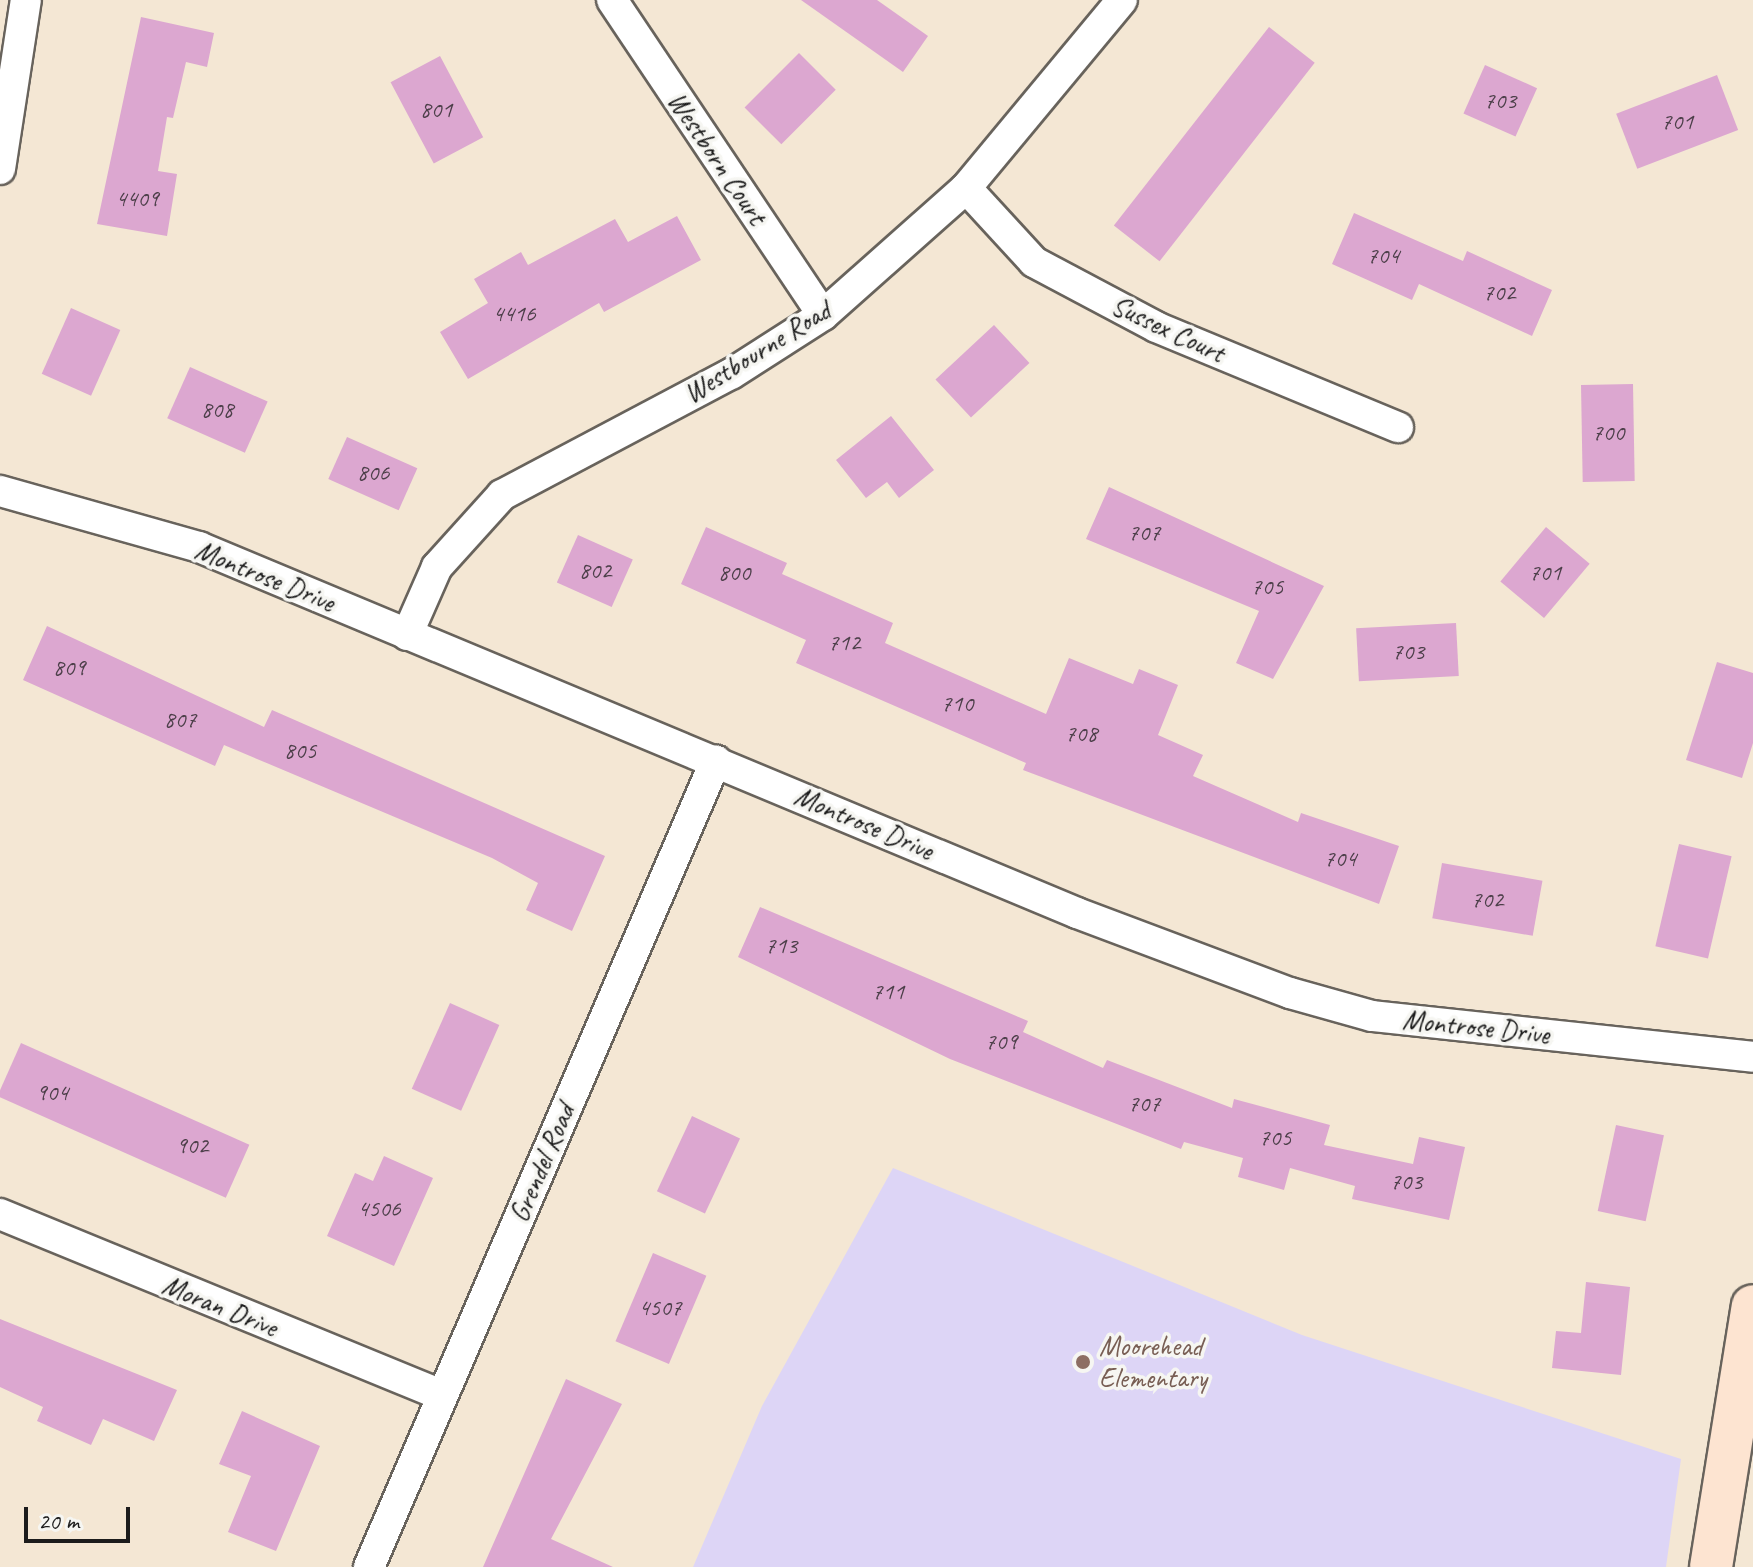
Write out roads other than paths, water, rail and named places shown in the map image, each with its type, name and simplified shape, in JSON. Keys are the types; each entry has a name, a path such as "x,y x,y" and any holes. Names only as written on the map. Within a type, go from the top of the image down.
{"street":[{"path":"0,169 26,0"},
{"name":"Westborn Court","path":"612,0 823,315"},
{"name":"Westbourne Road","path":"407,635 437,567 502,495 731,374 823,315 966,188 1122,0"},
{"name":"Sussex Court","path":"966,188 1034,262 1156,327 1398,427"},
{"name":"Montrose Drive","path":"0,491 199,547 1077,913 1290,993 1372,1016 1753,1057"},
{"name":"Grendel Road","path":"369,1567 716,760"},
{"name":"Moran Drive","path":"0,1214 441,1395"},
{"path":"1711,1567 1753,1306"}],"place":[{"name":"Moorehead Elementary","path":"1083,1362"}]}
